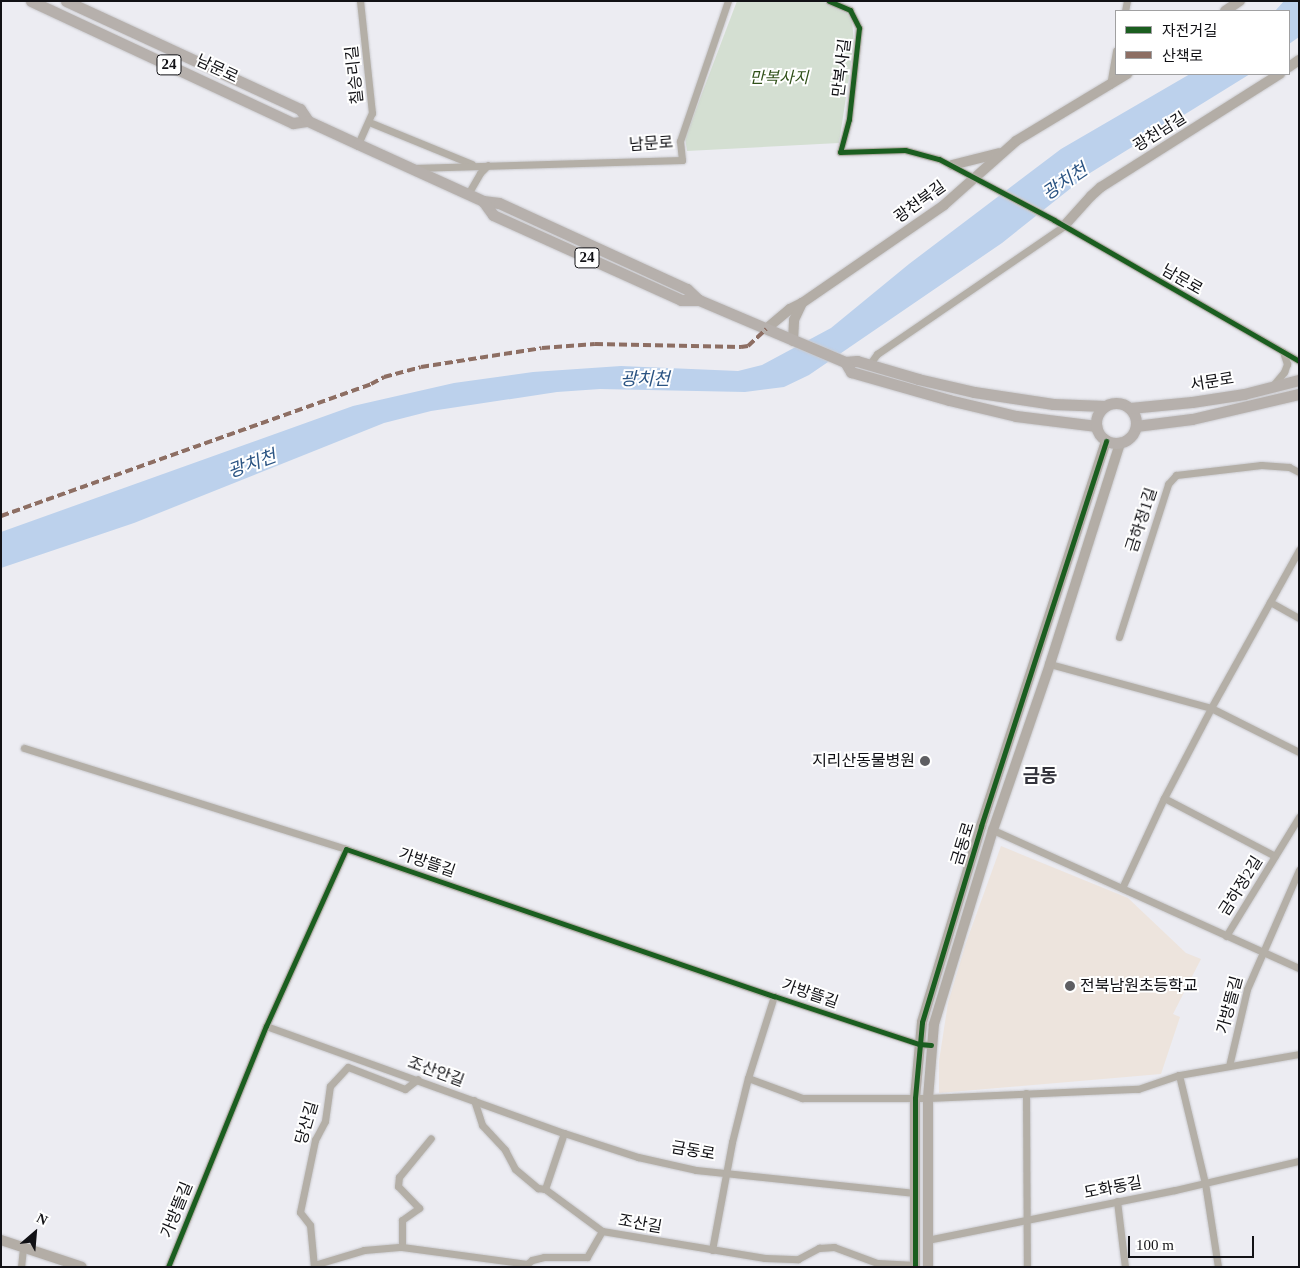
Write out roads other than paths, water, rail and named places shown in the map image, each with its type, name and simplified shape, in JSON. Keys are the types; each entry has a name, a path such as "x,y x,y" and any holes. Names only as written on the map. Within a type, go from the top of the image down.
{"main road":[{"name":"남문로","path":"31,1 293,123 308,121"},
{"name":"남문로","path":"66,1 300,109 308,121 484,201 493,215 681,300 699,300 845,362"},
{"path":"1096,426 1016,416 971,406 851,372 845,362 858,361 974,392 1053,404 1104,406 1117,403 1130,408 1134,413 1136,426"},
{"name":"서문로","path":"1130,408 1192,402 1299,380"},
{"path":"971,406 974,392"},
{"name":"서문로","path":"1136,426 1210,415 1299,394"},
{"path":"1104,406 1097,417 1096,426 1106,441 1120,443"},
{"name":"금동로","path":"1120,443 1130,438 1136,426"}],"street":[{"name":"칠승리길","path":"358,144 372,113 360,1"},
{"name":"남문로","path":"411,168 682,160 680,141 728,1"},
{"name":"만복사길","path":"829,1 850,10 859,28 849,119 840,152 914,151 952,165"},
{"path":"1226,10 1240,1"},
{"path":"1110,84 1115,56"},
{"name":"광천북길","path":"766,330 790,309 802,303 944,204 1003,152 1125,75"},
{"name":"광천남길","path":"1064,226 1101,187 1278,75"},
{"path":"369,122 474,165"},
{"path":"952,165 966,163 1003,152"},
{"path":"468,194 480,173 489,165"},
{"path":"952,165 976,177"},
{"name":"남문로","path":"976,177 1299,361"},
{"path":"869,365 877,354 1064,226"},
{"path":"795,341 794,320 802,303"},
{"path":"1270,387 1284,372 1287,364 1282,352"},
{"name":"금동로","path":"915,1266 916,1098 922,1022 938,966 1106,441"},
{"name":"금동로","path":"928,1267 928,1098 931,1046 941,998 993,830 1050,664 1120,443"},
{"name":"금하정1길","path":"1119,637 1168,484 1176,475 1261,465 1289,467 1299,472"},
{"path":"1122,888 1164,798 1211,708 1299,550"},
{"path":"1270,602 1299,618"},
{"path":"1050,664 1211,708 1299,752"},
{"path":"24,748 346,849"},
{"path":"1164,798 1275,856"},
{"name":"금하정2길","path":"1299,817 1226,936 1299,968"},
{"path":"993,830 1226,936"},
{"name":"가방뜰길","path":"168,1267 266,1026 346,849 774,996 919,1044 931,1046"},
{"path":"1261,952 1299,870"},
{"name":"가방뜰길","path":"1229,1066 1247,989 1261,952"},
{"path":"712,1250 732,1142 748,1078 774,996"},
{"name":"조산안길","path":"266,1026 474,1100 482,1125 505,1150 515,1169 538,1188 545,1189 602,1231"},
{"path":"748,1078 802,1098 928,1098 1138,1089 1179,1075 1299,1054"},
{"name":"당산길","path":"314,1266 310,1224 300,1212 315,1140 325,1121 330,1086 348,1066 405,1089 418,1079"},
{"path":"1179,1075 1205,1182 1218,1267"},
{"path":"1026,1093 1028,1267"},
{"name":"금동로","path":"474,1100 564,1133 638,1157 696,1170 915,1193"},
{"path":"545,1189 564,1133"},
{"path":"402,1247 402,1220 419,1208 398,1186 399,1178 431,1138"},
{"name":"도화동길","path":"928,1240 1299,1162"},
{"path":"1117,1201 1125,1267"},
{"name":"조산길","path":"314,1266 364,1250 402,1247 508,1260 527,1266 532,1260 544,1257 587,1258 602,1231 765,1258 798,1259 819,1248 834,1247 877,1262 915,1266"},
{"path":"1,1240 82,1267"},
{"path":"21,1267 23,1248"},
{"path":"503,1267 508,1260"}],"water":[{"path":"1284,1 1299,1 1299,37 1290,43 1290,10 1276,10"},
{"name":"광치천","path":"1188,75 1248,75 1090,173 1002,243 809,375 784,387 745,392 600,389 557,392 431,411 384,423 134,523 1,568 1,532 353,406 454,383 533,372 621,366 738,371 762,365 831,328 909,264 1061,149"}],"place":[{"name":"지리산동물병원","path":"925,761"},
{"name":"전북남원초등학교","path":"1070,986"}],"district":[{"name":"금동","path":"1040,776"}],"park label":[{"name":"만복사지","path":"779,78"}]}
